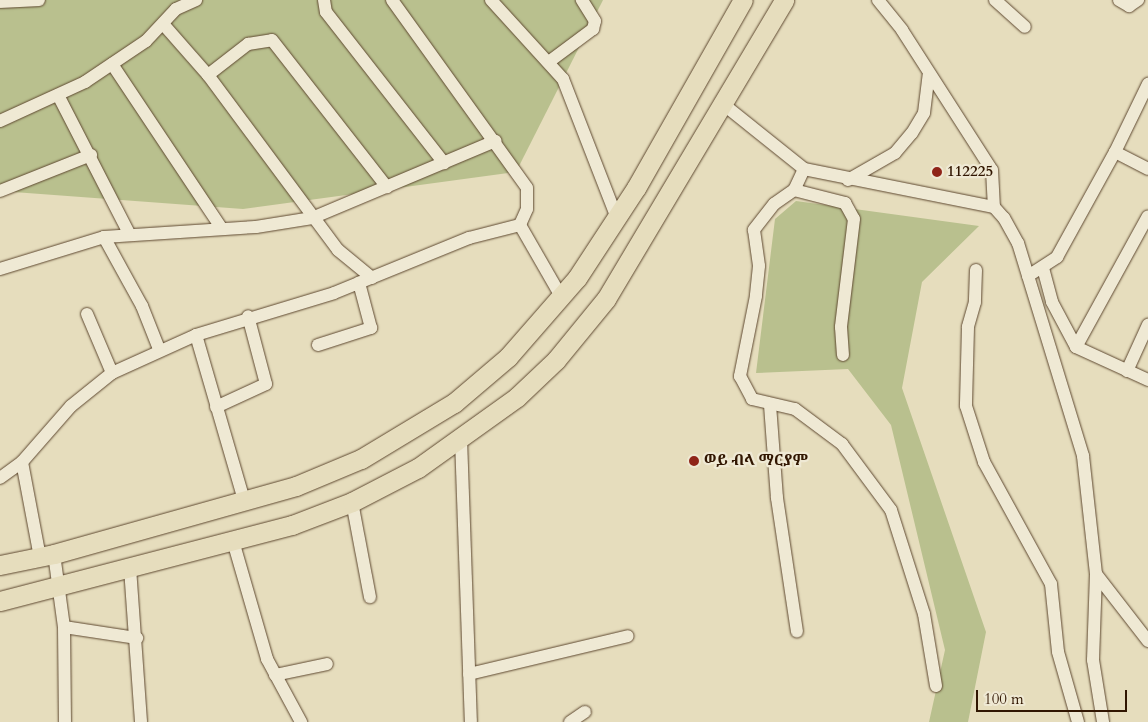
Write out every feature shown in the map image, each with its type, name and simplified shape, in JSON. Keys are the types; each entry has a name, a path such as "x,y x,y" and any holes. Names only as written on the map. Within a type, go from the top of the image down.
{"main road":[{"path":"0,565 47,555 321,477 410,432 508,358 562,298 617,218 743,0"},
{"path":"0,601 233,541 352,502 461,439 518,397 556,360 606,299 666,203 784,0"},
{"path":"636,188 666,203"}],"street":[{"path":"0,2 39,0"},
{"path":"0,121 58,95 112,64 164,25 169,14 196,0"},
{"path":"324,0 326,12 444,163"},
{"path":"392,0 527,188 527,209 520,225"},
{"path":"491,0 550,61 563,79 617,218"},
{"path":"550,61 593,29 596,21 582,0"},
{"path":"878,0 992,170 994,207 1010,227 1028,276 1083,456 1096,574 1093,660 1103,722"},
{"path":"995,0 1025,27"},
{"path":"1119,0 1129,6 1138,0"},
{"path":"164,25 208,76 312,218 338,250 372,278"},
{"path":"208,76 248,44 272,40 387,188"},
{"path":"112,64 222,229"},
{"path":"848,180 895,153 912,133 924,112 929,75"},
{"path":"1028,276 1043,268 1057,256 1116,152 1148,84"},
{"path":"58,95 91,155 130,236"},
{"path":"723,104 804,169 848,180 994,207"},
{"path":"0,269 104,237 222,229 312,218 387,188 494,141"},
{"path":"1116,152 1148,169"},
{"path":"0,191 91,155"},
{"path":"804,169 794,190 774,204 754,230 758,273 740,376 744,392 770,405 795,409 842,444 891,510 924,614 936,686"},
{"path":"794,190 845,204 854,219 841,326 843,355"},
{"path":"1076,346 1148,216"},
{"path":"0,478 22,462 71,406 112,373 159,349 248,316 359,283 469,238 520,225"},
{"path":"520,225 562,298"},
{"path":"104,237 142,306 159,349"},
{"path":"1043,268 1052,302 1076,346 1148,380"},
{"path":"976,270 975,302 968,328 966,406 984,462 1052,584 1058,652 1078,722"},
{"path":"318,345 371,328 359,283"},
{"path":"87,314 112,373"},
{"path":"216,407 266,384 248,316"},
{"path":"1127,371 1148,325"},
{"path":"196,335 244,500"},
{"path":"770,405 777,498 797,632"},
{"path":"461,439 471,722"},
{"path":"22,462 47,555 60,585 64,627 64,722"},
{"path":"352,502 370,597"},
{"path":"233,541 250,611 275,675 300,721 286,722"},
{"path":"130,568 137,638 141,722"},
{"path":"1096,574 1148,641"},
{"path":"64,627 137,638"},
{"path":"469,674 628,636"},
{"path":"275,675 327,664"},
{"path":"570,722 585,712"}],"green space":[{"path":"0,0 603,0 516,172 243,209 0,191"},
{"path":"796,201 979,226 922,282 902,388 986,632 968,722 929,722 945,650 891,425 848,369 756,373 775,219"}],"place":[{"name":"112225","path":"937,172"},
{"name":"ወይ ብላ ማርያም","path":"694,461"}]}
